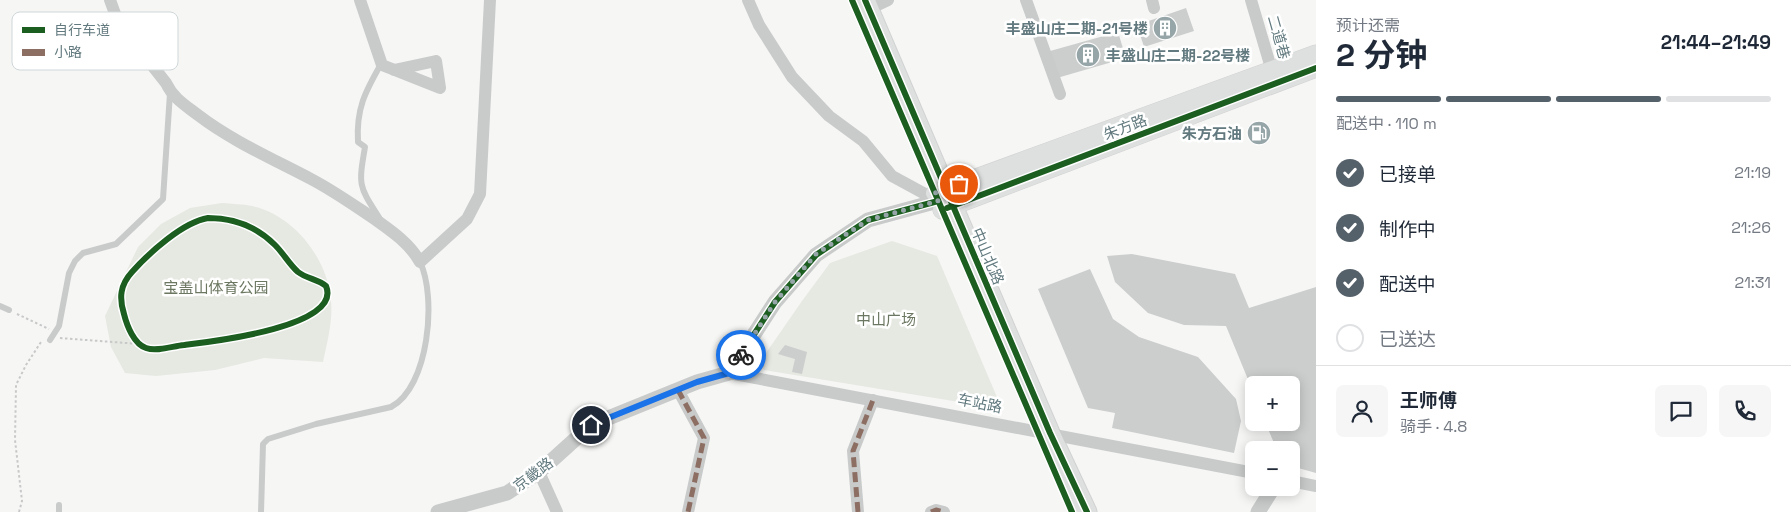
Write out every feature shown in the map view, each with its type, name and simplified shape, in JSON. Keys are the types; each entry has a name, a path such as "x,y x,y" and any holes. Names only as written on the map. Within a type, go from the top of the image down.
{"main road":[{"path":"852,0 943,199"},
{"name":"中山北路","path":"867,4 982,302 1044,432 1087,512"},
{"name":"朱方路","path":"1274,77 1316,54"},
{"name":"朱方路","path":"943,199 1274,77 1316,68"},
{"name":"中山北路","path":"943,199 1044,432 1072,512"}],"street":[{"path":"110,0 114,12"},
{"path":"360,0 381,63 394,70"},
{"path":"156,70 166,83 170,93 208,123 265,156 313,180 354,205 406,244 420,262 467,219 480,194 490,0"},
{"path":"748,0 759,25 792,77 829,116 863,141 892,176 943,199"},
{"path":"867,4 888,0"},
{"path":"1026,0 1060,94"},
{"name":"二道巷","path":"1251,0 1274,77"},
{"name":"朱方路","path":"729,373 775,302 816,254 868,220 943,199"},
{"name":"京畿路","path":"438,512 507,493 539,472 591,425 697,382 729,373"},
{"name":"车站路","path":"729,373 1245,471"},
{"path":"678,390 704,438 688,512"},
{"path":"858,512 853,451 873,400"},
{"path":"539,472 557,512"},
{"path":"1300,482 1316,486"},
{"path":"1258,512 1268,496"},
{"path":"931,512 936,510 944,512"}],"lane":[{"path":"381,63 363,96 357,121 358,142 365,148 360,176 362,191 385,227"},
{"path":"50,340 59,326 64,308 69,273 75,261 83,253 116,244 163,198 170,93"},
{"path":"261,512 263,444 268,439 316,424 391,407 398,403 406,393 424,352 429,324 427,294 420,262"},
{"path":"0,306 9,310"}],"path":[{"path":"9,310 55,332"},
{"path":"132,334 139,344"},
{"path":"18,512 22,501 15,440 16,385 41,342 56,338 139,344 148,349"}],"green space":[{"name":"宝盖山体育公园","path":"222,203 252,206 282,219 295,229 316,255 328,285 331,301 328,340 323,362 264,358 215,370 156,376 125,373 111,347 105,316 138,247 161,224 190,208"},
{"name":"中山广场","path":"892,241 937,256 1002,409 764,370 759,363 830,263"}],"building":[{"name":"丰盛山庄二期-21号楼","path":"1186,8 1194,31 1144,47 1137,25"},
{"name":"丰盛山庄二期-22号楼","path":"1118,32 1126,58 1057,78 1050,51"},
{"path":"1132,254 1235,274 1249,308 1316,287 1316,473 1300,469 1300,441 1273,441 1269,431 1300,431 1300,376 1247,376 1226,326 1184,325 1148,313 1115,282 1107,256"},
{"path":"1090,269 1113,319 1139,337 1198,357 1236,399 1241,421 1234,453 1112,428 1115,413 1088,408 1038,289"},
{"path":"785,345 807,352 802,374 792,372 795,359 778,354"}],"marked path":[{"path":"678,390 704,438 688,512"},
{"path":"858,512 853,451 873,400"},
{"path":"931,512 936,510 944,512"}],"cycle path":[{"path":"852,0 1072,512"},
{"path":"865,0 1050,433 1087,512"},
{"path":"947,208 1316,68"},
{"path":"729,373 775,302 816,255 868,220 938,201"},
{"path":"208,218 236,222 261,233 275,245 298,272 326,286 326,300 314,312 295,322 271,330 160,349 146,348 138,343 127,324 121,297 125,282 139,264 167,239 188,225 208,218"}],"way so far":[{"path":"741,355 775,302 816,254 868,220 938,201 935,193 959,184"}],"place":[{"name":"丰盛山庄二期-21号楼","path":"1165,28"},
{"name":"丰盛山庄二期-22号楼","path":"1088,55"},
{"name":"朱方石油","path":"1259,133"}],"route":[{"path":"591,425 697,382 729,373 741,355"}]}
